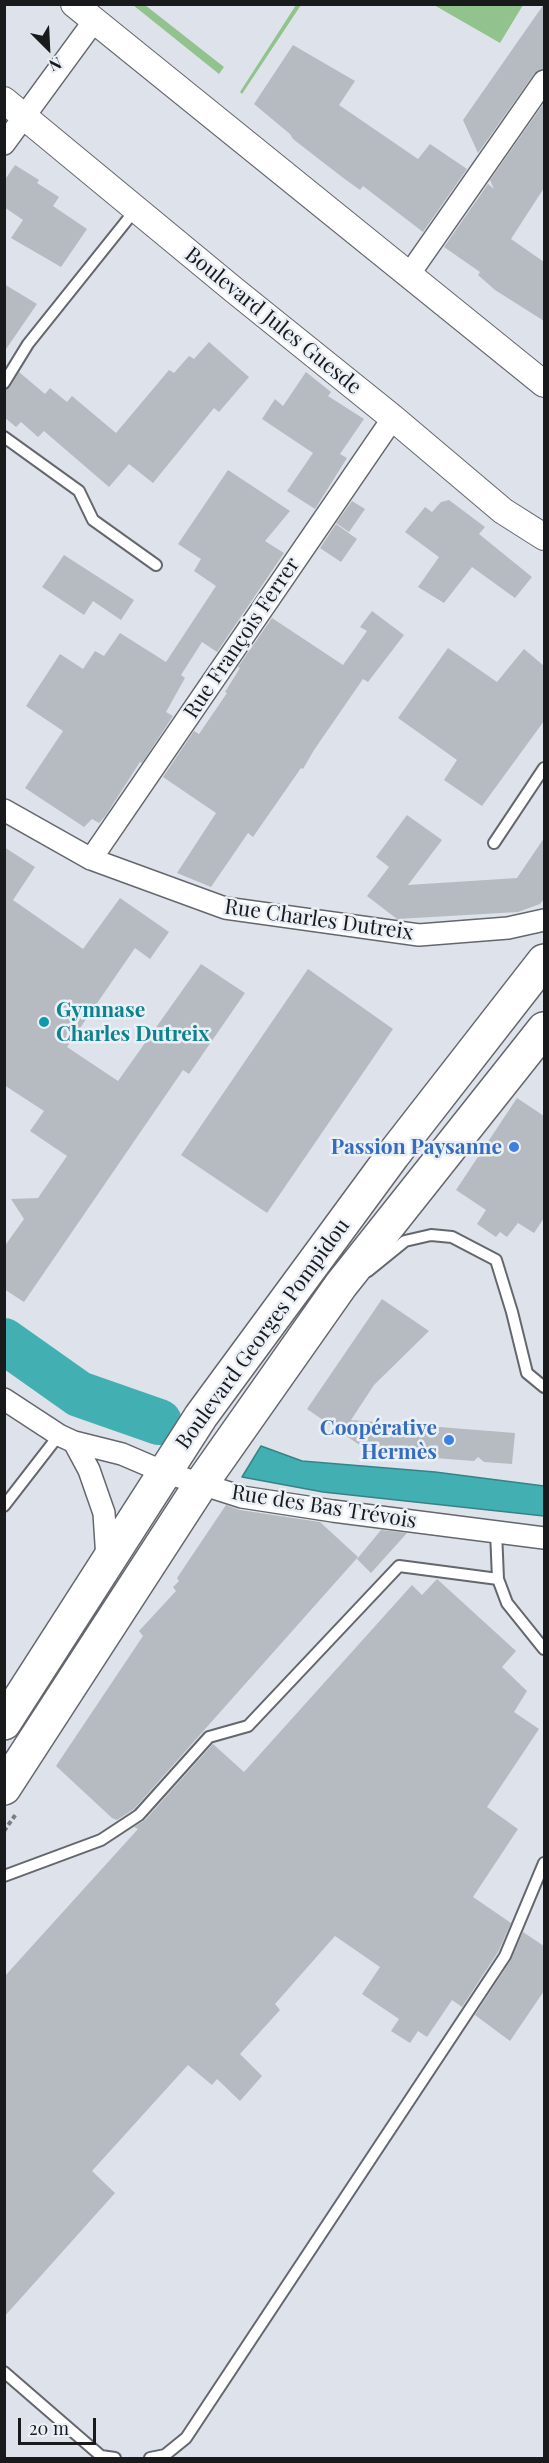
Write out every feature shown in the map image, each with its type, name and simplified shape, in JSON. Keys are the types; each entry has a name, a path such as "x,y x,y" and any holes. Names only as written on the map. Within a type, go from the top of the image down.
{"main road":[{"name":"Boulevard Georges Pompidou","path":"4,1723 107,1559 201,1416 393,1155 544,961"},
{"name":"Boulevard Georges Pompidou","path":"4,1788 201,1484 341,1285 544,1029"}],"street":[{"path":"74,4 408,276 544,383"},
{"path":"4,144 14,108 94,21"},
{"path":"408,276 544,81"},
{"name":"Boulevard Jules Guesde","path":"14,108 393,418 503,511 544,537"},
{"name":"Rue François Ferrer","path":"91,859 393,418"},
{"name":"Rue Charles Dutreix","path":"4,810 91,859 225,908 419,935 508,928 544,920"},
{"name":"Rue des Bas Trévois","path":"4,1399 66,1439 122,1454 164,1472 242,1497 265,1502 544,1538"},
{"name":"Rue des Bas Trévois","path":"66,1439 89,1470 104,1513 107,1559"}],"lane":[{"path":"4,383 28,344 137,209"},
{"path":"4,437 79,491 93,520 156,565"},
{"path":"494,843 544,768"},
{"path":"341,1285 374,1268 405,1241 431,1235 452,1237 496,1260 527,1373 544,1387"},
{"path":"4,1506 66,1439"},
{"path":"496,1532 498,1579 507,1602 544,1649"},
{"path":"4,1876 101,1840 139,1815 209,1737 248,1726 399,1566 498,1579"},
{"path":"150,2458 165,2455 186,2438 310,2252 505,1956 544,1863"},
{"path":"4,2372 101,2456 115,2458"}],"green space":[{"path":"133,5 145,5 224,67 219,74"},
{"path":"296,5 301,5 242,94 240,92"},
{"path":"434,5 523,5 500,43"}],"water":[{"path":"261,1446 302,1461 435,1472 544,1486 544,1516 323,1492 242,1477"}],"building":[{"path":"544,4 544,68 534,74 478,153 463,120"},
{"path":"293,45 355,81 339,105 418,159 430,144 467,169 423,232 363,186 360,190 342,177 293,139 254,104"},
{"path":"544,103 544,188 511,239 544,262 544,321 495,290 478,275 480,272 444,247 488,184 494,189 490,180"},
{"path":"15,165 39,180 37,183 59,197 53,206 87,229 61,267 11,238 23,220 4,207 4,181"},
{"path":"4,284 37,304 4,352"},
{"path":"209,342 249,377 219,412 214,408 153,483 129,464 109,487 44,431 38,437 21,422 16,427 4,417 4,390 10,387 19,372 45,394 50,388 67,402 72,396 116,433 169,370 174,373 189,356 194,359"},
{"path":"306,372 331,392 328,396 364,419 340,454 347,458 315,509 287,491 313,453 262,419 275,399 283,406"},
{"path":"228,470 290,511 265,541 284,553 217,652 202,642 181,675 185,678 166,712 173,716 106,815 99,823 92,819 84,827 25,788 63,731 26,706 60,654 83,669 95,651 104,656 120,633 166,662 216,586 194,571 201,559 178,544"},
{"path":"449,500 485,527 479,534 532,577 515,598 472,567 444,603 418,587 439,557 405,532 425,507 432,512 441,502"},
{"path":"352,501 365,509 349,532 336,523"},
{"path":"336,524 357,539 341,562 320,548"},
{"path":"64,555 134,600 121,620 93,601 84,615 42,587"},
{"path":"372,611 404,635 368,682 363,679 303,769 301,768 253,837 248,833 211,887 177,873 216,813 163,777 194,731 199,734 227,693 225,692 240,668 238,667 272,618 343,665 367,631 360,627"},
{"path":"448,648 497,682 524,649 544,666 544,721 482,806 444,780 457,760 398,718"},
{"path":"407,815 442,840 408,885 517,878 544,838 544,899 540,904 518,912 397,919 367,896 389,867 376,857"},
{"path":"4,847 35,867 13,900 83,949 120,898 169,932 150,959 135,948 67,1047 118,1081 201,964 245,993 189,1074 183,1070 24,1302 4,1289 4,1247 24,1219 11,1199 38,1198 67,1156 30,1131 44,1111 4,1085"},
{"path":"308,969 393,1029 267,1213 181,1155"},
{"name":"Passion Paysanne","path":"517,1098 544,1116 544,1218 534,1233 518,1223 507,1237 500,1232 496,1237 477,1224 486,1210 456,1190"},
{"path":"382,1299 429,1331 374,1385 351,1420 515,1433 512,1464 484,1462 478,1457 474,1461 382,1454 382,1448 361,1446 307,1409"},
{"path":"226,1505 240,1510 320,1522 358,1557 134,1809 117,1820 112,1818 56,1766 143,1636 139,1631 176,1591 173,1587 179,1581 177,1578"},
{"path":"381,1530 407,1533 371,1573 357,1559"},
{"path":"437,1579 516,1651 502,1667 527,1691 514,1712 539,1729 487,1807 518,1829 473,1897 511,1923 498,1952 462,2007 452,2000 427,2037 418,2031 410,2043 391,2031 399,2019 362,1994 380,1967 335,1936 275,2004 280,2010 240,2054 262,2076 240,2101 217,2079 212,2085 188,2065 92,2171 115,2193 4,2317 4,1977 138,1829 134,1827 145,1820 213,1744 244,1772 412,1585 422,1595"},
{"path":"523,1932 544,1946 544,1991 510,2041 475,2015 511,1960"}],"waterway":[{"path":"4,1341 79,1394 159,1422"}],"place":[{"name":"Gymnase Charles Dutreix","path":"44,1022"},
{"name":"Passion Paysanne","path":"514,1147"},
{"name":"Coopérative Hermès","path":"449,1440"}]}
